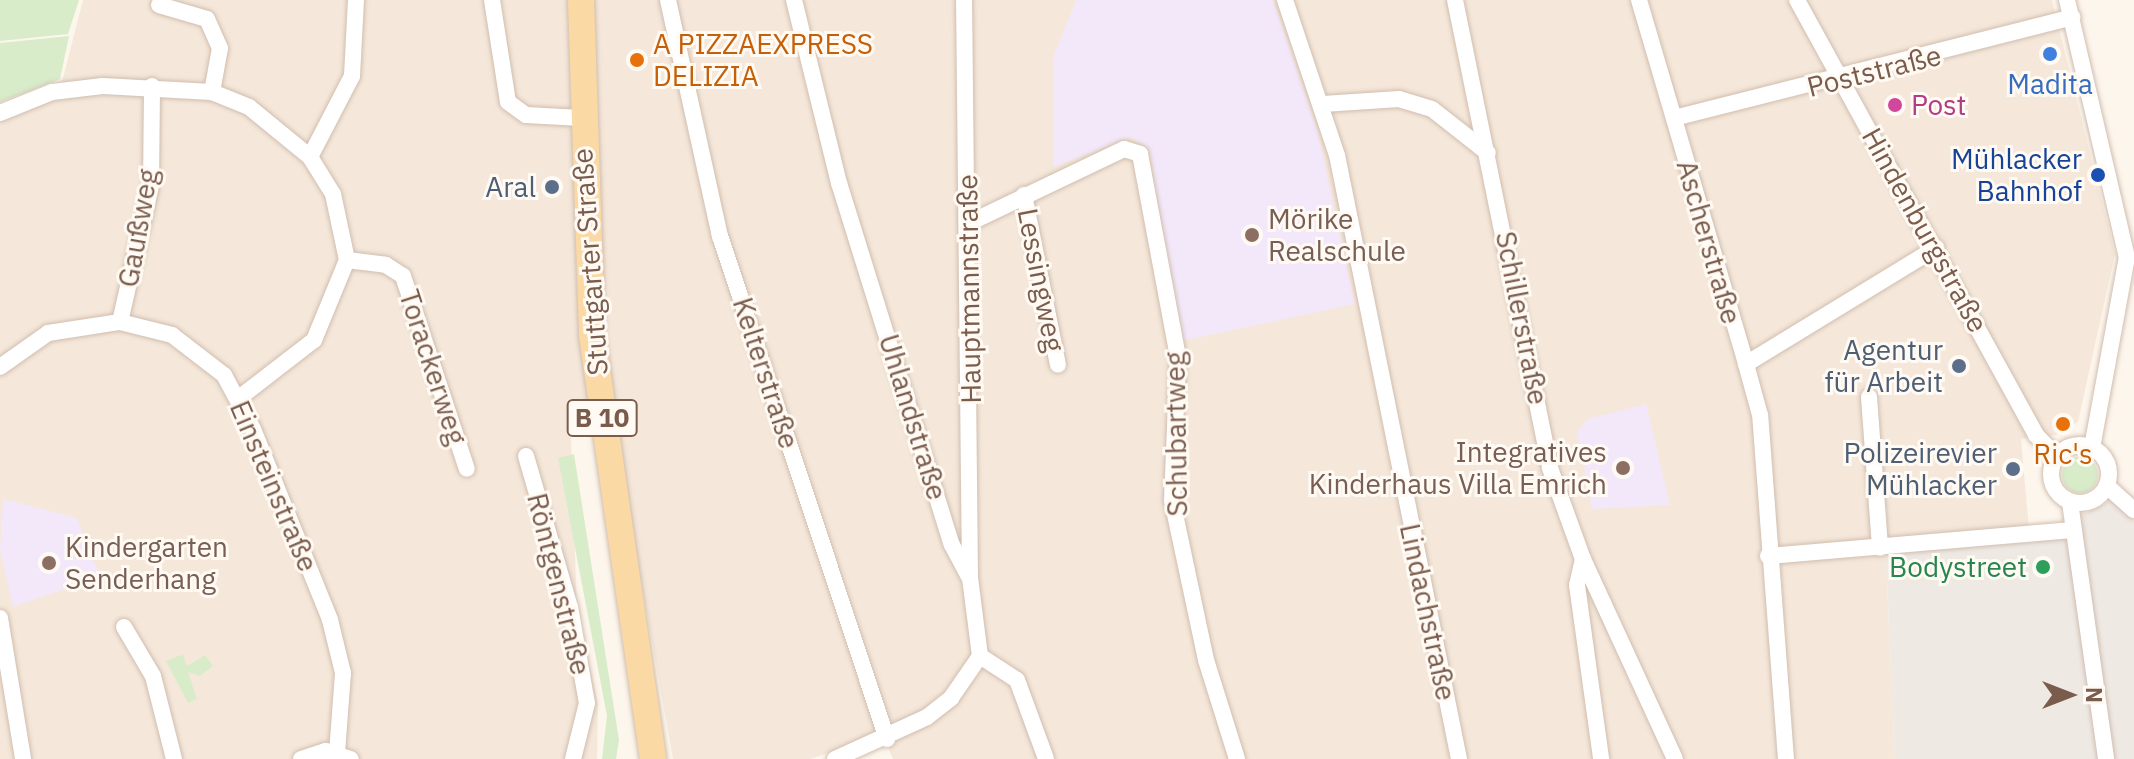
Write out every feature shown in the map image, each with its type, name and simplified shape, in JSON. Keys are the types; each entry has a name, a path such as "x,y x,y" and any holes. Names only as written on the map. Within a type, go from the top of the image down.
{"main road":[{"name":"Stuttgarter Straße","path":"581,0 581,118 596,375 653,759"}],"street":[{"path":"310,157 352,76 356,0"},
{"path":"492,0 508,102 526,115 581,118"},
{"name":"Kelterstraße","path":"668,0 720,236 887,739"},
{"name":"Uhlandstraße","path":"794,0 839,183 952,545 970,578 980,656"},
{"name":"Hauptmannstraße","path":"964,0 970,578"},
{"name":"Lindachstraße","path":"1285,0 1323,104 1459,759"},
{"name":"Schillerstraße","path":"1455,0 1550,468 1583,559 1675,759"},
{"name":"Ascherstraße","path":"1639,0 1760,415 1768,556 1786,759"},
{"name":"Hindenburgstraße","path":"1797,0 1936,248 2036,435 2057,457"},
{"path":"2067,0 2127,257 2092,448"},
{"path":"159,5 207,19 220,48 212,92"},
{"name":"Poststraße","path":"1674,118 1841,79 2072,17"},
{"path":"0,113 52,92 152,86 212,92 249,107 310,157 333,194 347,260 314,340 239,398"},
{"name":"Gaußweg","path":"120,322 151,185 152,86"},
{"path":"1323,104 1399,99 1432,109 1488,153"},
{"name":"Schubartweg","path":"967,224 1124,149 1140,154 1178,357 1172,500 1206,660 1237,759"},
{"name":"Lessingweg","path":"1024,195 1058,365"},
{"path":"1746,364 1936,248"},
{"name":"Torackerweg","path":"347,260 386,265 403,276 467,469"},
{"name":"Einsteinstraße","path":"1,364 48,333 120,322 152,326 190,345 239,398 330,620 343,673 344,756"},
{"path":"1869,397 1880,548"},
{"path":"2106,759 2070,502 2052,483 2057,457 2077,446 2092,448 2105,460 2107,486 2134,510"},
{"name":"Röntgenstraße","path":"526,456 570,607 587,703 573,759"},
{"path":"2070,502 2095,499 2107,486"},
{"path":"1768,556 2073,530"},
{"path":"1583,559 1577,585 1601,759"},
{"path":"0,618 23,759"},
{"path":"124,627 153,676 174,759"},
{"path":"835,759 887,739 951,698 980,656 1017,680 1046,759"},
{"path":"644,759 646,716"},
{"path":"301,759 344,756"}],"shaded area":[{"path":"83,0 2052,0 2115,254 2078,422 2056,435 2021,439 2029,529 1885,536 1895,759 893,759 883,735 810,759 673,759 617,446 601,279 609,400 570,410 577,609 598,704 597,759 0,759 0,110 62,82"},
{"name":"Mörike Realschule","path":"1076,0 1273,0 1318,132 1355,304 1181,341 1149,149 1130,137 1053,167 1053,58"},
{"name":"Integratives Kinderhaus Villa Emrich","path":"1646,404 1670,505 1592,509 1577,432 1588,419"},
{"name":"Kindergarten Senderhang","path":"3,499 77,518 100,577 13,607 0,550"},
{"path":"2111,501 2134,521 2134,759 1895,759 1885,536 2053,528"}],"green space":[{"path":"0,0 79,0 68,34 0,41"},
{"path":"69,36 60,79 0,102 0,43"},
{"path":"574,454 619,740 616,759 602,759 607,716 558,458"},
{"path":"2080,457 2092,463 2098,475 2092,487 2080,493 2068,487 2062,475 2068,463"},
{"path":"183,654 187,666 205,655 213,666 200,676 188,672 197,699 188,703 166,661"}],"place":[{"name":"Madita","path":"2050,54"},
{"name":"A PIZZAEXPRESS DELIZIA","path":"637,60"},
{"name":"Post","path":"1895,105"},
{"name":"Mühlacker Bahnhof","path":"2098,175"},
{"name":"Aral","path":"552,187"},
{"name":"Mörike Realschule","path":"1252,235"},
{"name":"Agentur für Arbeit","path":"1959,366"},
{"name":"Ric's","path":"2063,424"},
{"name":"Integratives Kinderhaus Villa Emrich","path":"1623,468"},
{"name":"Polizeirevier Mühlacker","path":"2013,469"},
{"name":"Kindergarten Senderhang","path":"49,563"},
{"name":"Bodystreet","path":"2043,567"}]}
